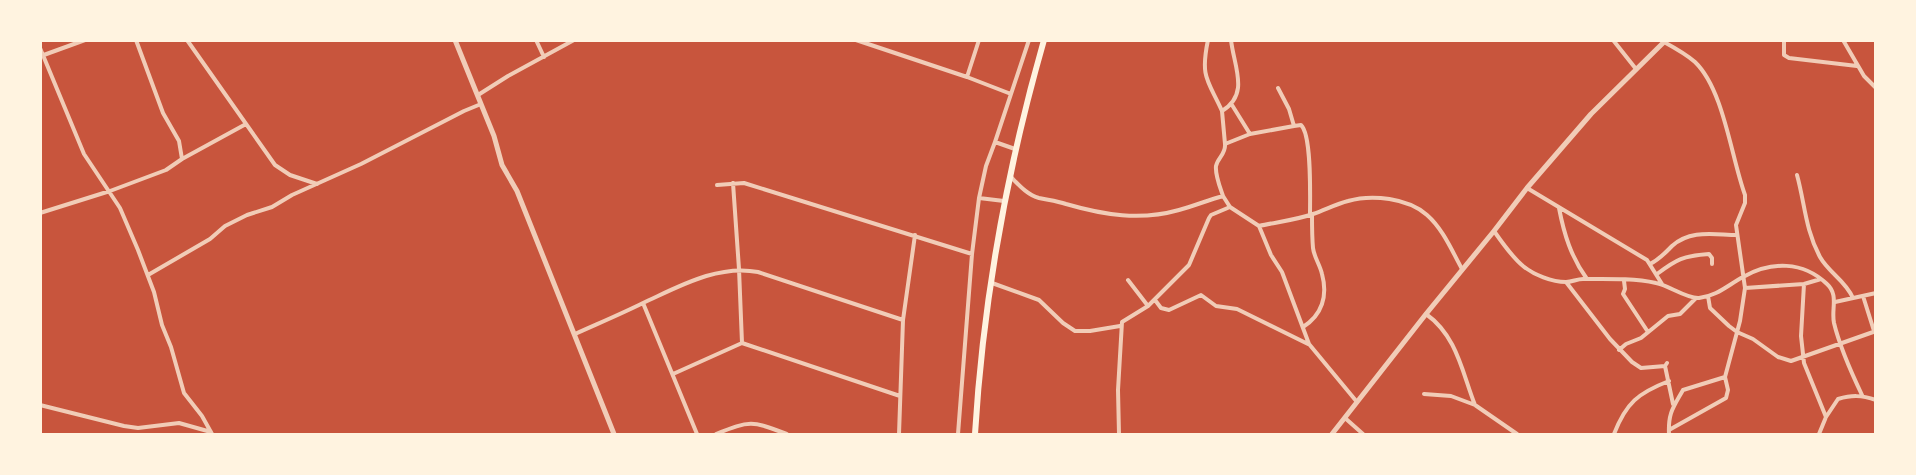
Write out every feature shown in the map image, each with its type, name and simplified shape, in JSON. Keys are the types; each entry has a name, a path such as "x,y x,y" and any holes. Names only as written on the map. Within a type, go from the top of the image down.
{"main road":[{"path":"975,435 983,347 999,228 1015,149 1044,40"}],"street":[{"path":"41,55 85,40"},
{"path":"136,40 163,113 179,141 182,159"},
{"path":"187,40 196,57 275,165 283,172 318,184"},
{"path":"455,40 494,136 502,165 517,191 614,435"},
{"path":"536,40 544,57"},
{"path":"477,96 574,40"},
{"path":"856,40 1011,94"},
{"path":"967,77 980,40"},
{"path":"958,435 972,254 979,198 986,166 1029,40"},
{"path":"1208,40 1204,75 1210,92 1222,111 1225,152 1216,170 1223,196 1230,207 1259,226 1282,272 1309,344 1357,402"},
{"path":"1222,111 1232,105 1238,93 1239,81 1231,40"},
{"path":"1613,40 1636,69"},
{"path":"1784,40 1784,56 1789,58 1857,66"},
{"path":"1843,40 1857,66 1875,88"},
{"path":"1332,435 1527,188 1591,114 1665,41 1697,64 1714,91 1745,195 1745,203 1737,218 1737,235 1745,288 1737,332 1725,377 1726,398 1669,432 1668,419 1673,405 1684,389 1725,377"},
{"path":"40,48 84,154 120,208 148,275 184,393 212,433"},
{"path":"1278,88 1294,126"},
{"path":"148,275 210,239 225,226 272,207 292,195 481,104"},
{"path":"1232,105 1250,134"},
{"path":"40,213 166,170 246,124"},
{"path":"1225,144 1250,134 1294,126 1301,125 1306,131 1313,247 1322,273 1325,297 1317,314 1303,327"},
{"path":"995,142 1015,149"},
{"path":"1009,175 1037,198 1058,201 1087,211 1128,217 1175,211 1223,196"},
{"path":"1797,175 1803,196 1805,219 1815,245 1821,258 1848,287 1853,298"},
{"path":"733,183 742,343"},
{"path":"717,185 744,183 972,254"},
{"path":"1527,188 1634,251 1650,264 1663,285"},
{"path":"979,198 1004,201"},
{"path":"1259,226 1311,215 1347,201 1362,198 1394,200 1416,207 1436,225 1462,269"},
{"path":"1119,435 1120,326 1124,320 1140,312 1155,300 1189,265 1211,215 1230,207"},
{"path":"1559,207 1564,234 1580,270 1587,279"},
{"path":"1494,231 1508,251 1524,266 1542,277 1566,282 1587,279 1624,280 1663,285 1696,298 1727,289 1744,277 1784,264 1807,271 1821,279 1832,291 1835,302 1834,321 1840,343 1862,395"},
{"path":"1650,264 1662,257 1674,244 1700,234 1737,235"},
{"path":"899,435 903,320 915,236"},
{"path":"1657,274 1680,257 1709,254 1712,264"},
{"path":"575,334 673,288 710,275 739,269 758,272 903,320"},
{"path":"1745,288 1804,284 1821,279"},
{"path":"1128,280 1148,306"},
{"path":"1624,280 1623,294 1648,332"},
{"path":"1566,282 1619,350 1641,368 1666,365 1673,405"},
{"path":"992,283 1039,300 1075,331 1120,326"},
{"path":"1804,284 1801,320 1803,357 1826,417"},
{"path":"1835,302 1875,292"},
{"path":"1155,300 1161,308 1169,310 1201,295 1216,306 1237,309 1309,344"},
{"path":"1708,296 1710,308 1737,332 1753,339 1778,357 1791,361 1875,331 1863,296"},
{"path":"1619,350 1668,316 1680,314 1696,298"},
{"path":"643,303 697,435"},
{"path":"1426,314 1452,342 1475,405"},
{"path":"673,374 742,343 900,396"},
{"path":"1614,435 1629,405 1643,392 1668,381"},
{"path":"1424,394 1451,396 1475,405 1517,434"},
{"path":"1819,435 1826,417 1838,399 1850,395 1862,395 1875,400"},
{"path":"40,405 124,426 138,428 180,423 212,433"},
{"path":"1345,418 1363,435"},
{"path":"716,435 749,423 760,424 788,435"}]}
